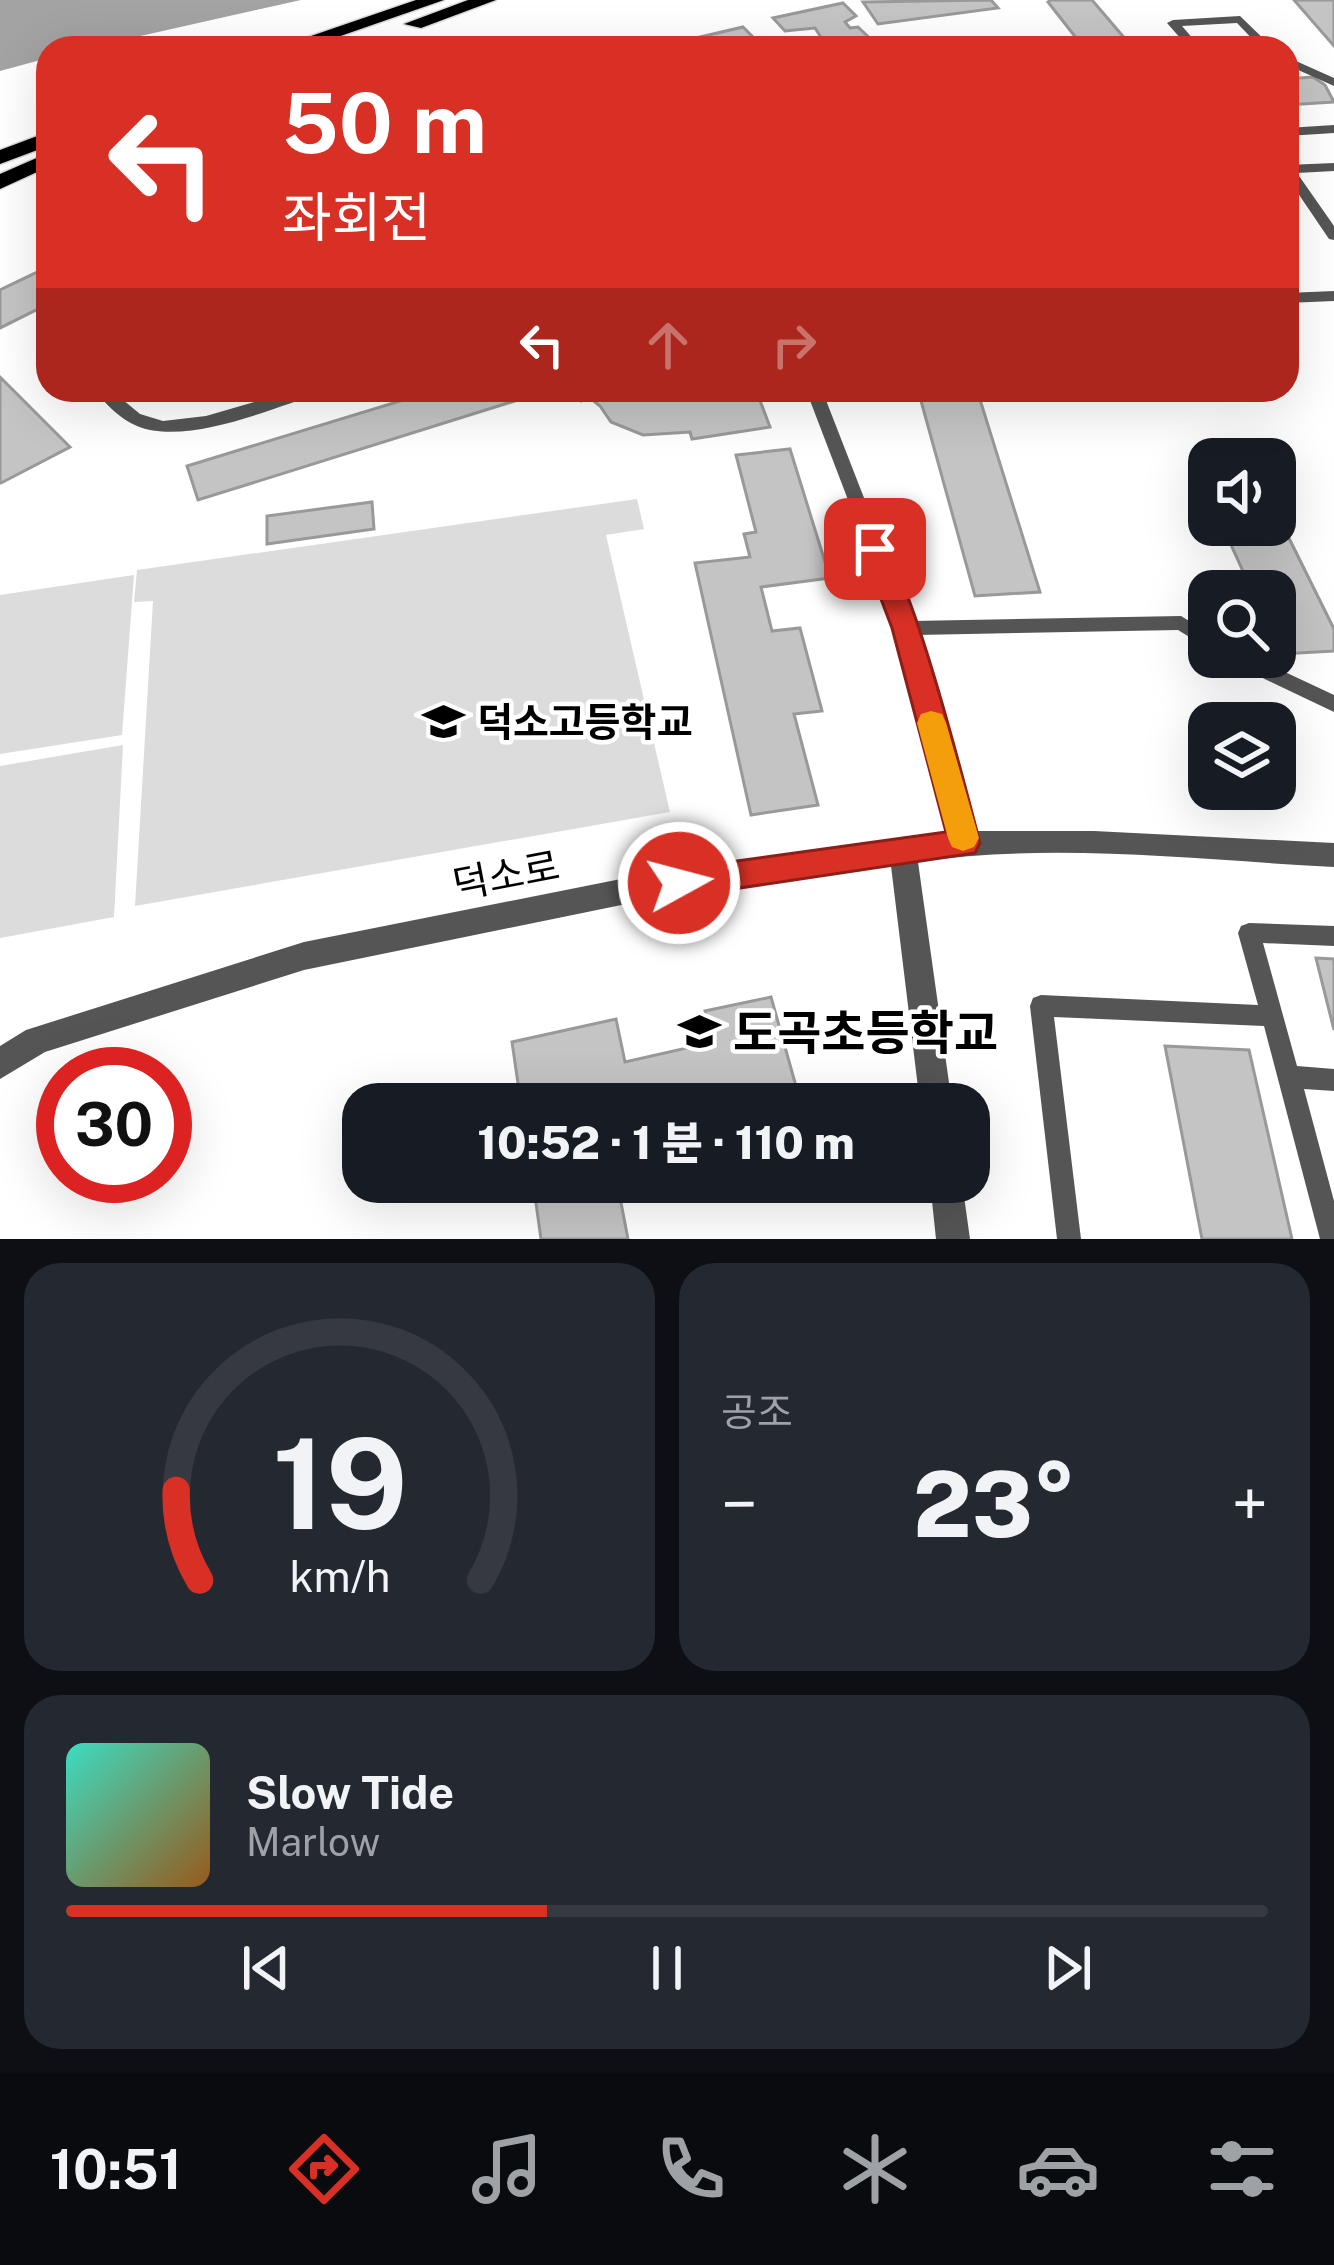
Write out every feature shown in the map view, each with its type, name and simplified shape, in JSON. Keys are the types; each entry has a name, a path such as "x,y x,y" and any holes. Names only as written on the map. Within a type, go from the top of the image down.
{"main road":[{"path":"323,36 435,0"},
{"path":"377,36 488,0"},
{"path":"0,158 36,143"},
{"path":"0,182 36,166"}],"street":[{"name":"덕소로","path":"0,1064 37,1040 304,956 636,889 964,843 1094,843 1334,855"},
{"path":"903,855 933,1083"},
{"path":"0,1042 37,1040"},
{"path":"949,1203 953,1239"}],"lane":[{"path":"1185,36 1173,22 1240,19 1256,36"},
{"path":"1299,67 1334,82"},
{"path":"1299,131 1334,129"},
{"path":"1299,169 1334,167"},
{"path":"1299,185 1334,236"},
{"path":"1299,297 1334,296"},
{"path":"113,402 150,425 179,425 271,402"},
{"path":"243,402 246,409"},
{"path":"819,402 906,628 964,843"},
{"path":"906,628 1181,623 1188,628"},
{"path":"1280,678 1334,704"},
{"path":"1332,1239 1249,933 1334,936"},
{"path":"1070,1239 1041,1006 1272,1016"},
{"path":"1288,1077 1334,1081"}],"shaded area":[{"path":"0,0 301,0 140,36 36,36 36,61 0,71"},
{"path":"637,499 644,529 606,535 670,812 135,906 153,601 134,602 137,570"},
{"path":"134,575 122,735 0,754 0,595"},
{"path":"123,745 114,917 0,938 0,766"}],"building":[{"path":"991,0 998,8 878,24 863,2"},
{"path":"1092,0 1123,36 1075,36 1048,2"},
{"path":"1294,0 1334,0 1334,46"},
{"path":"843,3 856,16 845,22 867,36 820,36 815,28 785,31 773,18"},
{"path":"743,27 752,36 704,36"},
{"path":"1313,77 1325,85 1334,102 1299,104 1299,78"},
{"path":"36,273 36,310 0,328 0,290"},
{"path":"0,377 70,447 1,483 0,482"},
{"path":"397,402 511,402 198,500 187,466"},
{"path":"595,402 761,402 770,427 692,439 690,432 643,435 611,422"},
{"path":"921,402 981,402 1040,592 975,596"},
{"path":"790,449 830,578 761,587 772,631 800,628 822,711 794,714 818,805 751,815 695,563 750,557 744,534 756,532 736,455"},
{"path":"372,502 374,529 267,544 267,516"},
{"path":"1232,546 1293,546 1334,629 1334,651 1296,653 1296,570 1242,570"},
{"path":"1316,958 1334,959 1334,1030"},
{"path":"771,997 795,1083 518,1083 512,1042 616,1019 625,1062 696,1046 693,1036 710,1032 705,1011"},
{"path":"1165,1046 1249,1050 1292,1239 1202,1239"},
{"path":"536,1203 621,1203 628,1239 541,1239"}],"slow traffic":[{"path":"931,723 963,838"}],"place":[{"name":"덕소고등학교","path":"443,722"},
{"name":"도곡초등학교","path":"699,1032"}],"route":[{"path":"679,883 964,843 906,628 875,549"}]}
